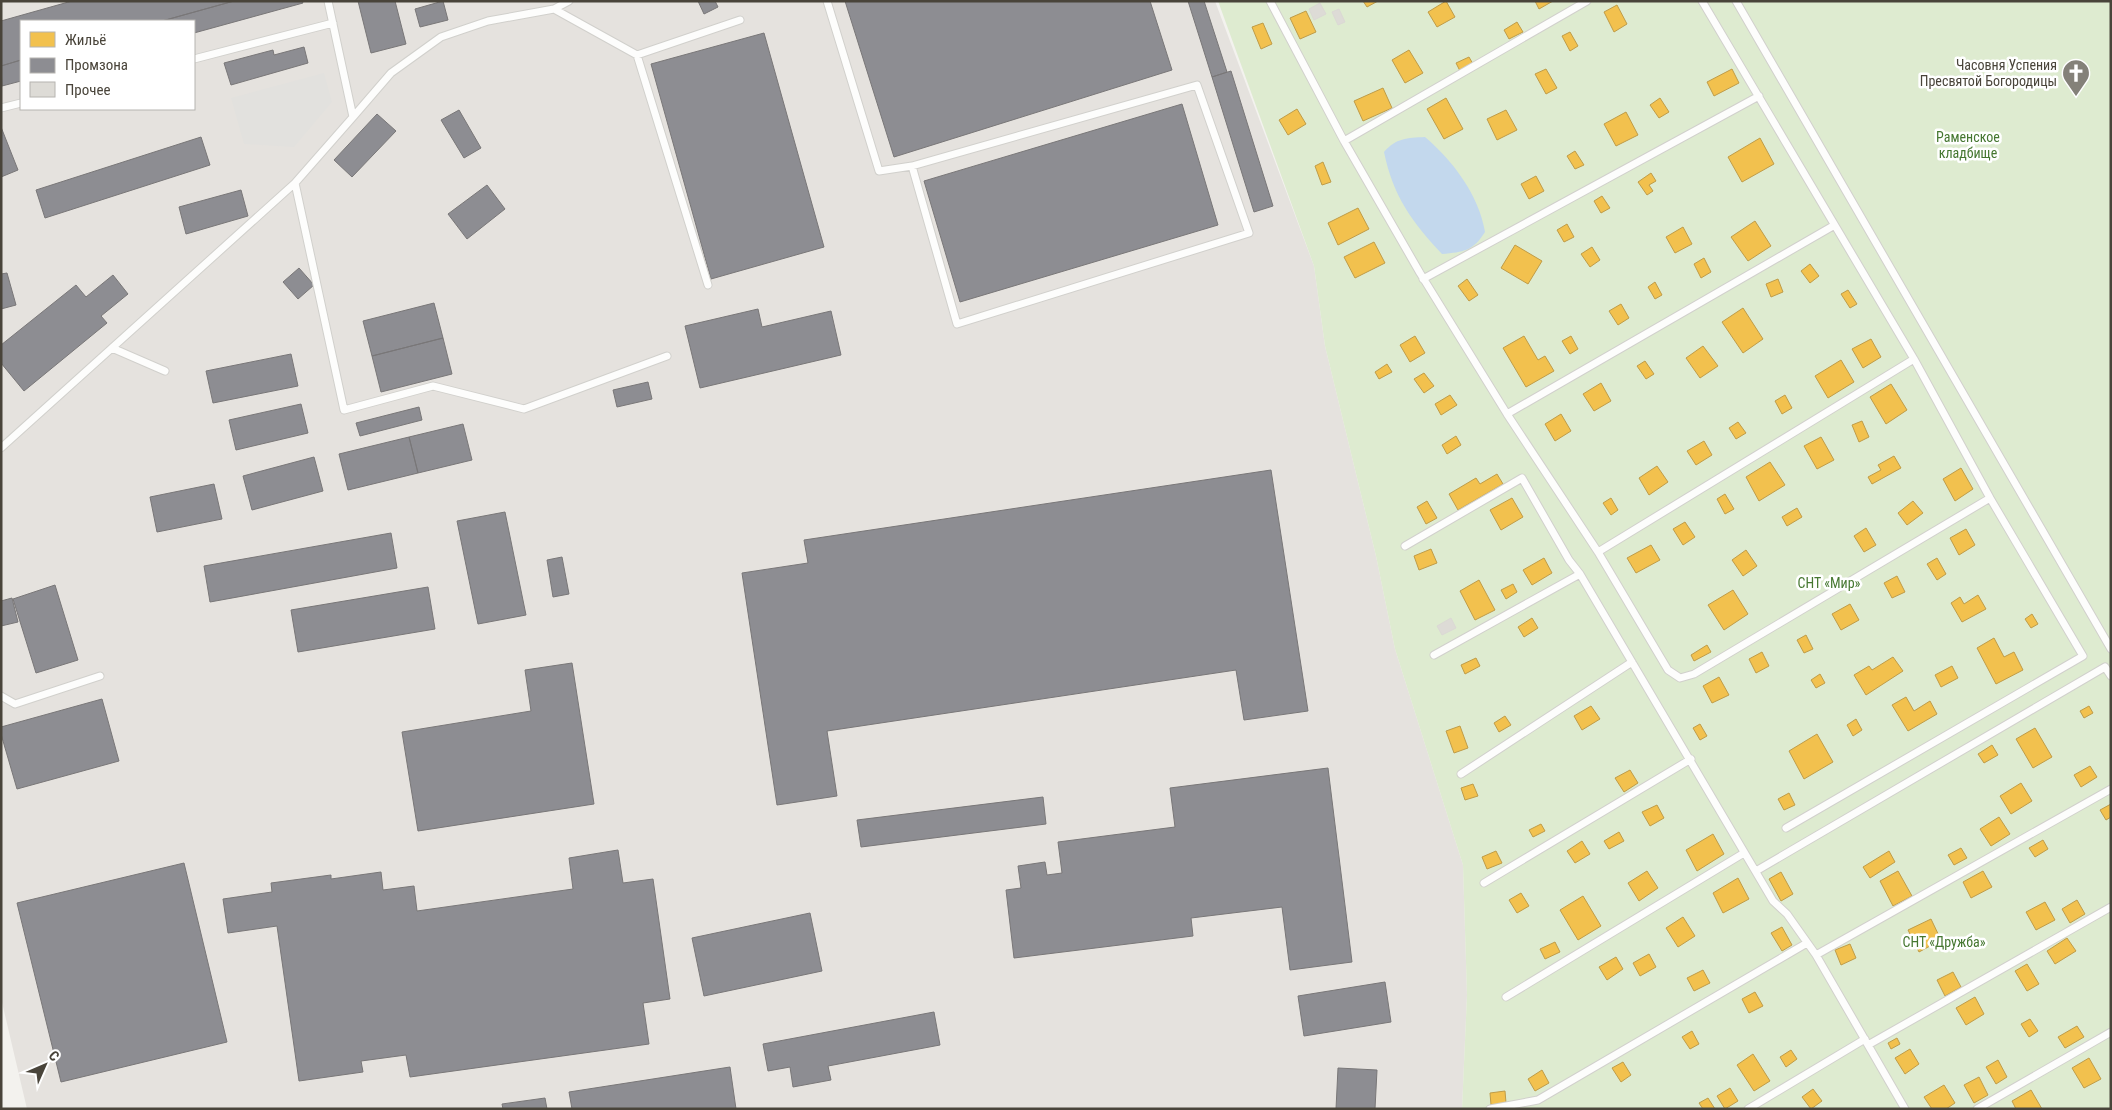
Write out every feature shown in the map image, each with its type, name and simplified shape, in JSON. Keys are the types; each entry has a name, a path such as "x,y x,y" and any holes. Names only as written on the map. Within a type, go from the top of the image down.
{"lane":[{"path":"328,1 353,117"},
{"path":"1,448 295,182 391,73 441,37 488,21 554,9 569,1"},
{"path":"828,1 879,171 912,166 1197,85 1249,233 957,324 912,166"},
{"path":"1344,141 1587,1"},
{"path":"1702,1 1833,226 1914,359 1990,498 2083,656 1786,828"},
{"path":"1736,1 2111,649"},
{"path":"1273,2 1344,141 1423,279 1507,414 1598,552 1668,670 1680,678 1694,674 1990,498"},
{"path":"554,9 637,55 708,285"},
{"path":"637,55 740,20"},
{"path":"195,58 333,23"},
{"path":"1423,279 1759,96"},
{"path":"1,108 20,103"},
{"path":"295,182 344,410 433,386 524,409 667,356"},
{"path":"1507,414 1833,226"},
{"path":"112,348 165,371"},
{"path":"1598,552 1914,359"},
{"path":"1405,546 1522,478 1773,901 1787,914 1816,955 1905,1109"},
{"path":"1434,655 1580,574"},
{"path":"1461,774 1632,662"},
{"path":"1756,871 2106,667 2111,676"},
{"path":"1,696 15,704 100,676"},
{"path":"1484,883 1690,759"},
{"path":"1816,955 2111,789"},
{"path":"1506,997 1744,852"},
{"path":"1748,1109 2111,907"},
{"path":"1490,1109 1538,1100 1807,943"},
{"path":"1977,1109 2111,1032"}],"shaded area":[{"path":"1,1 1215,1 1314,266 1325,346 1376,556 1395,649 1463,865 1467,995 1462,1109 27,1109 1,998"},
{"path":"324,73 332,102 294,147 244,144 231,98"}],"green space":[{"path":"1218,1 2111,1 2111,1109 1462,1109 1467,995 1463,865 1395,649 1376,556 1325,346 1314,266"}],"water":[{"path":"1425,137 1455,168 1477,205 1485,232 1472,247 1442,254 1413,219 1398,195 1384,152 1398,141"}],"building: Жильё":[{"path":"1363,1 1378,1 1367,7"},
{"path":"1446,1 1455,17 1437,27 1428,12"},
{"path":"1535,1 1553,1 1539,9"},
{"path":"1617,5 1627,24 1614,32 1604,12"},
{"path":"1306,11 1316,32 1300,39 1290,18"},
{"path":"1517,22 1523,32 1509,39 1504,30"},
{"path":"1263,23 1272,44 1261,49 1252,27"},
{"path":"1570,32 1578,46 1570,51 1562,36"},
{"path":"1409,50 1423,73 1405,83 1392,60"},
{"path":"1469,57 1473,64 1460,71 1456,63"},
{"path":"1546,69 1557,88 1546,94 1535,74"},
{"path":"1732,69 1739,83 1714,96 1707,82"},
{"path":"1383,88 1392,108 1363,121 1354,101"},
{"path":"1446,98 1463,129 1444,139 1427,109"},
{"path":"1660,98 1669,112 1659,118 1650,105"},
{"path":"1297,109 1306,124 1288,135 1279,120"},
{"path":"1506,110 1517,130 1497,140 1487,119"},
{"path":"1626,112 1638,135 1616,146 1604,124"},
{"path":"1760,138 1774,164 1742,182 1728,157"},
{"path":"1575,151 1584,165 1575,169 1567,156"},
{"path":"1323,162 1331,182 1322,185 1315,166"},
{"path":"1651,173 1656,181 1649,185 1653,191 1647,195 1638,182"},
{"path":"1536,176 1544,191 1529,199 1521,184"},
{"path":"1602,196 1610,208 1601,213 1594,201"},
{"path":"1358,208 1369,229 1338,245 1328,223"},
{"path":"1755,221 1771,246 1748,261 1731,237"},
{"path":"1567,224 1574,237 1564,242 1557,230"},
{"path":"1683,227 1692,244 1675,253 1666,237"},
{"path":"1374,242 1385,263 1355,278 1344,257"},
{"path":"1515,245 1542,261 1528,284 1501,268"},
{"path":"1592,247 1600,260 1590,267 1581,254"},
{"path":"1704,258 1711,272 1701,278 1694,264"},
{"path":"1810,264 1819,276 1810,283 1801,271"},
{"path":"1467,279 1478,295 1469,301 1458,286"},
{"path":"1778,279 1783,292 1771,297 1766,284"},
{"path":"1655,282 1662,295 1655,299 1648,287"},
{"path":"1848,290 1857,304 1850,308 1841,294"},
{"path":"1621,304 1629,318 1618,325 1609,311"},
{"path":"1743,308 1763,339 1743,353 1722,322"},
{"path":"1415,336 1425,353 1410,362 1400,345"},
{"path":"1524,336 1538,360 1545,356 1554,371 1526,387 1503,348"},
{"path":"1571,336 1578,349 1570,354 1562,341"},
{"path":"1871,339 1881,357 1863,368 1852,349"},
{"path":"1703,346 1718,366 1700,378 1686,358"},
{"path":"1841,360 1854,382 1828,398 1815,376"},
{"path":"1645,361 1654,374 1646,379 1637,366"},
{"path":"1387,364 1392,372 1379,379 1375,372"},
{"path":"1424,373 1434,386 1424,393 1414,379"},
{"path":"1601,383 1611,401 1594,411 1583,394"},
{"path":"1891,384 1907,410 1886,424 1870,397"},
{"path":"1450,395 1457,405 1441,415 1435,404"},
{"path":"1785,395 1792,408 1782,414 1775,401"},
{"path":"1561,414 1571,431 1555,441 1545,424"},
{"path":"1862,421 1869,437 1859,442 1852,425"},
{"path":"1738,422 1746,433 1736,439 1729,428"},
{"path":"1456,436 1461,445 1447,454 1442,445"},
{"path":"1821,437 1834,460 1817,469 1804,446"},
{"path":"1704,441 1712,455 1696,465 1687,451"},
{"path":"1894,456 1901,468 1872,484 1868,477 1881,470 1878,465"},
{"path":"1770,462 1785,485 1759,501 1746,477"},
{"path":"1657,466 1668,482 1649,495 1639,478"},
{"path":"1961,468 1973,489 1955,501 1943,479"},
{"path":"1497,474 1503,484 1458,510 1449,494 1476,478 1480,484"},
{"path":"1725,494 1734,509 1725,514 1717,499"},
{"path":"1512,498 1523,517 1501,530 1490,510"},
{"path":"1611,498 1618,510 1611,515 1603,503"},
{"path":"1427,501 1437,518 1426,524 1417,507"},
{"path":"1913,501 1923,513 1907,525 1898,513"},
{"path":"1797,508 1802,517 1787,526 1782,517"},
{"path":"1685,522 1695,537 1683,545 1673,529"},
{"path":"1866,528 1876,545 1864,552 1854,536"},
{"path":"1966,529 1975,545 1959,555 1950,538"},
{"path":"1651,545 1660,560 1636,573 1627,558"},
{"path":"1431,549 1437,563 1419,570 1414,556"},
{"path":"1746,550 1757,566 1743,576 1732,560"},
{"path":"1544,558 1552,573 1532,585 1523,570"},
{"path":"1937,558 1946,574 1937,580 1927,564"},
{"path":"1897,576 1905,592 1892,598 1884,583"},
{"path":"1479,580 1495,610 1475,620 1460,591"},
{"path":"1513,584 1517,592 1506,599 1501,590"},
{"path":"1733,590 1748,614 1724,630 1708,605"},
{"path":"1978,595 1986,609 1962,622 1951,603 1960,597 1964,604"},
{"path":"1850,604 1859,620 1841,630 1832,614"},
{"path":"2032,614 2038,624 2031,628 2025,619"},
{"path":"1532,618 1538,628 1524,637 1518,627"},
{"path":"1806,635 1813,649 1804,653 1797,640"},
{"path":"1994,638 2004,657 2014,652 2023,670 1996,684 1977,648"},
{"path":"1707,645 1711,652 1694,661 1691,655"},
{"path":"1762,652 1769,666 1756,673 1749,659"},
{"path":"1893,657 1903,671 1866,695 1854,675 1869,666 1872,670"},
{"path":"1476,658 1480,666 1465,674 1461,665"},
{"path":"1952,666 1958,678 1941,687 1935,675"},
{"path":"1820,674 1825,683 1816,688 1811,680"},
{"path":"1719,677 1729,695 1712,703 1703,686"},
{"path":"1906,697 1914,711 1930,701 1937,714 1908,731 1892,705"},
{"path":"1591,706 1600,719 1582,730 1574,716"},
{"path":"2089,706 2093,713 2084,718 2080,711"},
{"path":"1505,716 1511,725 1499,732 1494,723"},
{"path":"1856,719 1862,730 1853,736 1847,725"},
{"path":"1700,724 1707,736 1700,740 1693,728"},
{"path":"1460,726 1468,748 1454,753 1446,731"},
{"path":"2035,728 2052,757 2033,768 2016,739"},
{"path":"1817,734 1833,762 1804,779 1789,751"},
{"path":"1992,745 1998,755 1984,763 1978,754"},
{"path":"2090,766 2097,777 2081,787 2074,775"},
{"path":"1630,770 1638,783 1624,792 1615,778"},
{"path":"2021,783 2032,801 2011,814 2000,796"},
{"path":"1473,784 1478,796 1465,800 1461,788"},
{"path":"1789,793 1795,805 1784,810 1778,799"},
{"path":"2111,804 2111,817 2106,820 2100,810"},
{"path":"1657,805 1664,818 1650,826 1642,812"},
{"path":"1999,817 2010,834 1991,846 1980,829"},
{"path":"1541,824 1545,831 1533,837 1529,830"},
{"path":"1619,832 1624,841 1609,849 1604,841"},
{"path":"1713,834 1724,854 1697,871 1686,850"},
{"path":"2043,840 2048,849 2035,857 2029,848"},
{"path":"1582,841 1590,854 1575,863 1567,851"},
{"path":"1961,848 1967,858 1954,865 1948,855"},
{"path":"1496,851 1502,863 1487,869 1482,857"},
{"path":"1889,851 1895,862 1870,878 1863,867"},
{"path":"1647,871 1658,888 1639,901 1628,883"},
{"path":"1898,871 1912,896 1893,906 1880,881"},
{"path":"1983,871 1992,887 1971,898 1963,882"},
{"path":"1781,872 1793,894 1781,901 1769,879"},
{"path":"1738,878 1749,899 1723,913 1713,893"},
{"path":"1521,893 1529,906 1517,913 1509,900"},
{"path":"1583,896 1601,926 1578,940 1560,910"},
{"path":"2077,900 2085,914 2070,923 2062,909"},
{"path":"2045,902 2055,920 2036,930 2026,912"},
{"path":"1683,917 1695,936 1678,947 1666,928"},
{"path":"1931,919 1941,940 1919,952 1908,930"},
{"path":"1782,927 1792,945 1782,951 1771,933"},
{"path":"2067,938 2076,951 2055,964 2047,951"},
{"path":"1555,942 1560,952 1545,959 1540,949"},
{"path":"1850,944 1856,958 1841,965 1835,950"},
{"path":"1649,954 1656,967 1640,976 1633,963"},
{"path":"1616,957 1623,969 1607,980 1599,967"},
{"path":"2027,964 2039,984 2027,991 2015,971"},
{"path":"1703,970 1710,983 1694,991 1687,978"},
{"path":"1953,972 1961,987 1945,996 1937,980"},
{"path":"1755,992 1763,1006 1749,1013 1742,999"},
{"path":"1975,997 1984,1014 1966,1025 1956,1008"},
{"path":"2030,1019 2038,1031 2029,1037 2021,1024"},
{"path":"2077,1026 2084,1037 2065,1048 2058,1037"},
{"path":"1692,1031 1699,1044 1690,1049 1682,1037"},
{"path":"1897,1038 1900,1044 1891,1049 1888,1043"},
{"path":"1910,1049 1919,1064 1905,1074 1895,1058"},
{"path":"1791,1050 1797,1059 1786,1067 1780,1057"},
{"path":"1753,1054 1770,1081 1754,1091 1737,1065"},
{"path":"2089,1058 2101,1079 2084,1088 2072,1068"},
{"path":"1998,1060 2007,1077 1996,1084 1986,1067"},
{"path":"1623,1062 1631,1075 1621,1082 1612,1068"},
{"path":"1542,1070 1549,1083 1535,1091 1528,1079"},
{"path":"1979,1077 1988,1095 1974,1103 1964,1085"},
{"path":"1944,1085 1955,1103 1946,1109 1932,1109 1924,1097"},
{"path":"1730,1088 1738,1101 1725,1109 1717,1096"},
{"path":"1813,1089 1822,1101 1811,1109 1802,1097"},
{"path":"2031,1090 2042,1109 2016,1109 2012,1101"},
{"path":"1505,1091 1506,1103 1491,1105 1490,1093"},
{"path":"1708,1098 1715,1109 1703,1109 1699,1103"}],"building: Промзона":[{"path":"72,1 234,1 166,20 20,20 20,60 1,66 1,21"},
{"path":"234,1 302,1 303,3 195,33 195,20 166,20"},
{"path":"358,1 395,1 406,44 371,53"},
{"path":"443,1 448,20 420,27 415,9"},
{"path":"698,1 715,1 718,7 704,14"},
{"path":"845,1 1150,1 1172,70 894,157"},
{"path":"1188,1 1204,1 1227,72 1212,77"},
{"path":"764,33 824,247 711,279 651,64"},
{"path":"304,47 308,63 231,85 224,63 273,50 274,55"},
{"path":"20,60 20,81 2,86 1,66"},
{"path":"1231,71 1273,206 1254,212 1212,77"},
{"path":"1182,104 1218,225 960,302 924,181"},
{"path":"459,110 481,148 464,158 441,120"},
{"path":"377,114 396,131 352,177 334,160"},
{"path":"1,127 18,170 1,177"},
{"path":"201,137 210,165 45,218 36,190"},
{"path":"487,185 505,209 467,239 448,214"},
{"path":"241,190 248,216 186,234 179,207"},
{"path":"299,268 314,285 298,299 283,282"},
{"path":"7,273 16,305 1,309 1,274"},
{"path":"113,275 128,294 101,316 107,323 24,391 1,363 1,345 76,285 86,297"},
{"path":"434,303 443,338 372,356 363,321"},
{"path":"758,309 762,327 831,311 841,355 700,388 685,326"},
{"path":"443,338 452,374 381,392 372,356"},
{"path":"291,354 298,386 213,403 206,371"},
{"path":"648,382 652,399 617,407 613,390"},
{"path":"301,404 308,433 236,450 229,420"},
{"path":"419,407 422,420 360,436 356,423"},
{"path":"463,424 472,460 418,473 409,437"},
{"path":"409,437 418,473 348,490 339,454"},
{"path":"314,457 323,491 252,510 243,476"},
{"path":"1271,470 1308,711 1244,720 1236,670 827,731 837,796 777,805 742,573 808,563 804,540"},
{"path":"214,484 222,519 157,532 150,497"},
{"path":"505,512 526,615 478,624 457,521"},
{"path":"391,533 397,568 210,602 204,566"},
{"path":"562,557 569,594 553,597 547,560"},
{"path":"55,585 78,660 36,673 13,599"},
{"path":"428,587 435,629 298,652 291,610"},
{"path":"12,598 18,622 1,626 1,601"},
{"path":"572,663 594,804 418,831 402,732 531,711 525,670"},
{"path":"102,699 119,761 17,789 1,734 1,727"},
{"path":"1328,768 1352,962 1290,970 1282,907 1191,918 1193,936 1014,958 1006,890 1021,888 1018,866 1045,862 1047,875 1062,873 1058,842 1175,827 1170,788"},
{"path":"1043,797 1046,824 861,847 857,820"},
{"path":"618,850 623,883 653,879 670,999 643,1003 649,1044 410,1077 406,1055 361,1061 363,1072 299,1081 277,926 228,933 223,899 272,892 271,883 331,875 331,879 381,872 383,890 414,886 417,911 573,889 569,858"},
{"path":"184,863 227,1042 61,1082 17,903"},
{"path":"810,913 822,971 704,996 692,938"},
{"path":"1385,982 1391,1022 1304,1036 1298,996"},
{"path":"934,1012 940,1045 828,1066 831,1080 793,1087 790,1067 768,1071 763,1044"},
{"path":"730,1067 736,1109 572,1109 569,1092"},
{"path":"1338,1068 1377,1070 1375,1109 1336,1109"},
{"path":"545,1098 547,1109 503,1109 502,1104"}],"building: Прочее":[{"path":"1320,3 1326,14 1314,20 1309,9"},
{"path":"1339,9 1345,22 1338,25 1332,12"},
{"path":"1451,618 1456,628 1442,635 1437,626"}],"place":[{"name":"Часовня Успения Пресвятой Богородицы","path":"2076,97"}],"park label":[{"name":"Раменское кладбище","path":"1968,146"},
{"name":"СНТ «Мир»","path":"1829,583"},
{"name":"СНТ «Дружба»","path":"1944,942"}]}
